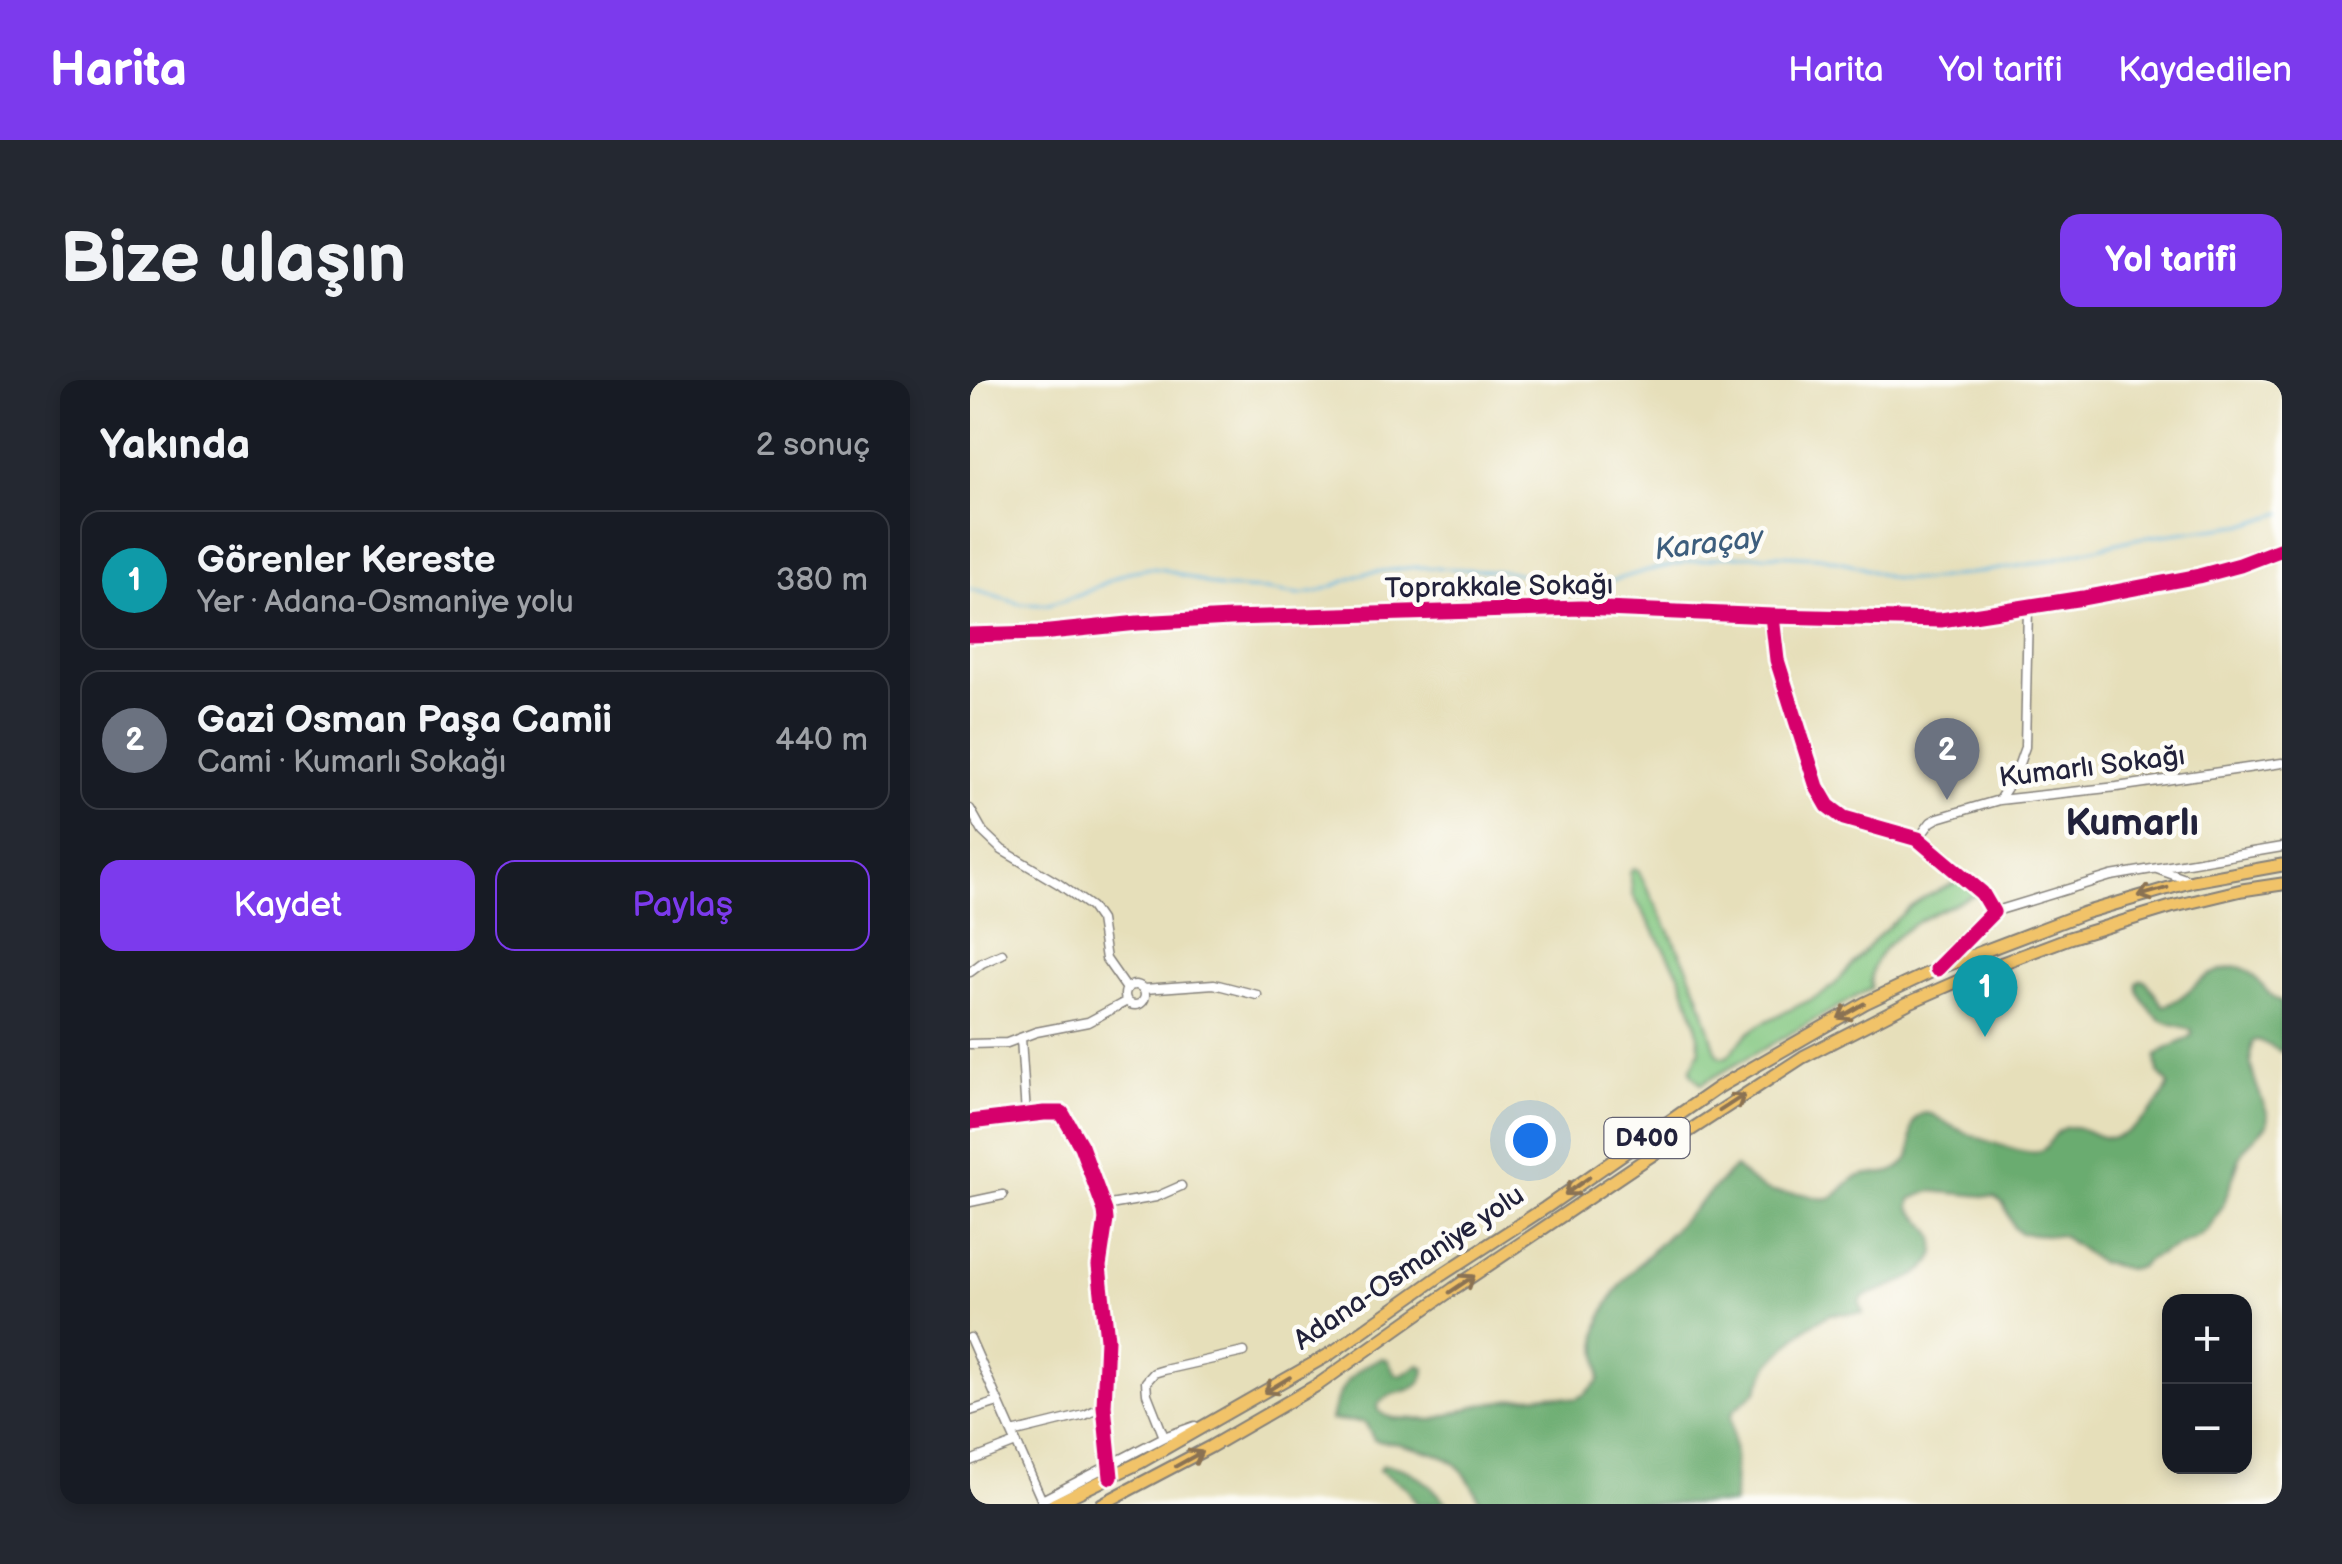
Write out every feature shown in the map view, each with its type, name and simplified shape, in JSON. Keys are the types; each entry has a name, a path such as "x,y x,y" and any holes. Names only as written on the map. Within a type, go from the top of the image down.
{"highway":[{"name":"Adana-Osmaniye yolu","path":"1047,1503 1214,1422 1330,1354 1719,1087 1865,1003 1938,969 2084,914 2193,881 2282,865"},
{"name":"Adana-Osmaniye yolu","path":"1102,1504 1319,1384 1453,1289 1804,1057 1926,995 2069,938 2172,907 2282,884"}],"street":[{"name":"Toprakkale Sokağı","path":"970,634 1040,633 1211,619 1581,608 1941,620 2199,576 2282,549"},
{"path":"1998,800 2024,747 2028,607"},
{"path":"1772,616 1777,660 1824,801 1844,818 1918,838 1982,893 1993,912"},
{"name":"Kumarlı Sokağı","path":"1918,838 1938,818 1998,800 2282,764"},
{"path":"970,809 983,832 1002,850 1091,907 1100,920 1106,959 1127,989"},
{"path":"1938,969 1993,912 2094,880 2282,847"},
{"path":"2153,868 2193,881"},
{"path":"970,972 1002,954"},
{"path":"1144,990 1140,1004 1127,1001 1127,989 1136,985 1144,990 1214,984 1257,996"},
{"path":"970,1044 998,1044 1088,1022 1127,1001"},
{"path":"1021,1038 1026,1115"},
{"path":"970,1122 1056,1112 1066,1116 1082,1146 1106,1220 1099,1266 1108,1353 1104,1406 1110,1471 1164,1437 1214,1422"},
{"path":"1104,1206 1156,1198 1181,1186"},
{"path":"970,1202 1003,1195"},
{"path":"970,1338 1047,1503"},
{"path":"1164,1437 1147,1394 1146,1382 1152,1374 1244,1352"},
{"path":"970,1411 998,1402"},
{"path":"1012,1432 1085,1415 1104,1406"},
{"path":"970,1461 1016,1443"}],"green space":[{"path":"1633,868 1638,870 1687,966 1720,1057 1727,1057 1762,1023 1823,994 1876,938 1927,896 1961,880 1976,894 1925,918 1892,941 1872,970 1871,988 1701,1084 1691,1073 1700,1051 1696,1021 1680,975 1633,895"},
{"path":"2239,967 2282,1002 2282,1052 2253,1041 2250,1059 2268,1115 2267,1125 2245,1148 2223,1206 2208,1230 2150,1258 2140,1267 2128,1269 2099,1262 2062,1236 2020,1233 2003,1203 1994,1197 1931,1191 1911,1199 1910,1207 1934,1238 1931,1262 1911,1278 1862,1298 1863,1313 1830,1314 1809,1326 1769,1365 1757,1391 1731,1417 1734,1504 1583,1504 1579,1498 1553,1498 1544,1504 1481,1504 1466,1476 1450,1460 1374,1440 1362,1422 1331,1420 1348,1381 1363,1367 1383,1358 1395,1374 1402,1375 1420,1365 1425,1368 1414,1388 1378,1404 1379,1411 1394,1418 1434,1420 1475,1406 1519,1398 1549,1395 1575,1399 1584,1395 1599,1381 1599,1327 1618,1288 1735,1167 1768,1190 1826,1198 1836,1195 1857,1177 1888,1173 1906,1162 1913,1123 1925,1113 1982,1139 2030,1152 2042,1150 2065,1128 2077,1127 2109,1138 2127,1132 2153,1109 2169,1084 2158,1073 2156,1057 2192,1035 2192,1030 2154,1014 2137,983 2147,982 2163,1006 2214,973"},
{"path":"1382,1465 1410,1472 1448,1504 1417,1504 1406,1487 1379,1470"}],"waterway":[{"name":"Karaçay","path":"970,589 1021,604 1048,605 1128,572 1151,568 1221,588 1299,595 1366,573 1417,567 1507,571 1580,587 1687,562 1779,555 1820,557 1890,578 1922,581 2038,563 2134,539 2248,524 2282,513"}],"cycle path":[{"path":"970,635 1230,618 1581,608 1941,620 2199,576 2282,549"},
{"path":"1772,616 1777,660 1817,787 1828,806 1844,818 1918,839 1982,893 1993,912 1937,969"},
{"path":"970,1122 1062,1113 1081,1146 1106,1220 1099,1266 1107,1339 1104,1406 1111,1477"}],"place":[{"name":"Gazi Osman Paşa Camii","path":"1947,800"},
{"name":"Görenler Kereste","path":"1985,1037"}],"district":[{"name":"Kumarlı","path":"2132,823"}]}
